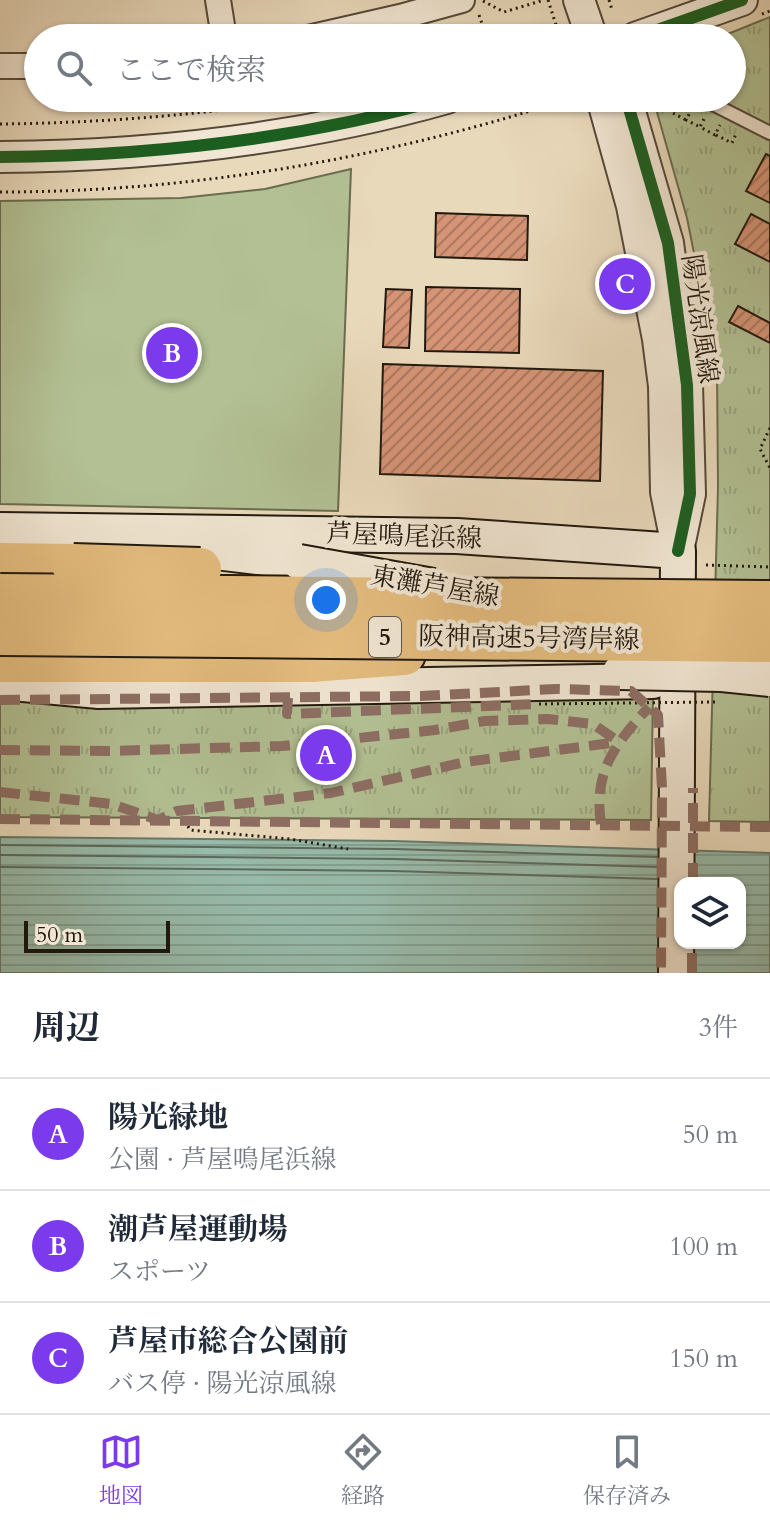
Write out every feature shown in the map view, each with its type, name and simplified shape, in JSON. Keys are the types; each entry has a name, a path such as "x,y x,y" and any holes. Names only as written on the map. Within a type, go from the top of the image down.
{"highway":[{"path":"0,564 770,593"},
{"name":"阪神高速5号湾岸線","path":"0,595 770,602"},
{"name":"阪神高速5号湾岸線","path":"0,634 614,655 770,641"},
{"name":"5","path":"0,661 311,661 614,655"}],"main road":[{"name":"芦屋鳴尾浜線","path":"0,530 457,536 692,558"},
{"name":"東灘芦屋線","path":"0,548 182,550 299,562 770,649"},
{"path":"676,973 678,680 692,558"},
{"path":"0,680 614,655 770,679"},
{"path":"0,680 99,691 678,680"}],"street":[{"path":"218,0 222,24"},
{"path":"579,0 587,24"},
{"path":"674,24 742,0"},
{"path":"369,24 470,6"},
{"path":"0,66 24,66"},
{"path":"0,157 104,154 217,143 329,125 386,112"},
{"name":"陽光涼風線","path":"606,112 632,206 658,339 664,386 666,492 692,558"},
{"name":"陽光涼風線","path":"630,112 668,243 687,385 692,558"}],"lane":[{"path":"728,112 770,133"}],"path":[{"path":"481,0 504,12 546,0 555,24"},
{"path":"609,0 612,10"},
{"path":"470,6 480,24"},
{"path":"0,124 81,122 207,112"},
{"path":"0,192 149,185 259,173 409,144 524,112"},
{"path":"671,112 700,127"},
{"path":"686,120 691,112"},
{"path":"715,135 732,143 744,120"},
{"path":"770,428 760,449 770,468"},
{"path":"692,558 770,567"},
{"path":"539,704 725,702"},
{"path":"185,821 190,830 290,839 348,849"}],"green space":[{"path":"770,17 770,822 709,821 718,487 717,369 687,218 657,112 746,112 746,27"},
{"path":"351,169 338,511 0,504 0,201 181,198 265,189"},
{"path":"0,692 653,694 651,820 0,817"}],"water":[{"path":"0,837 394,841 770,853 770,973 0,973"}],"building":[{"path":"766,154 770,156 770,203 746,191"},
{"path":"436,213 528,216 527,260 435,257"},
{"path":"751,214 770,224 770,262 735,244"},
{"path":"426,287 520,289 519,353 425,351"},
{"path":"386,289 412,290 409,348 383,347"},
{"path":"738,306 770,323 770,343 729,322"},
{"path":"383,364 603,371 600,481 380,474"}],"marked path":[{"path":"0,700 421,696 556,689 631,691 658,715 662,788 661,973"},
{"path":"288,698 287,714 539,704"},
{"path":"601,824 600,789 609,760 649,707"},
{"path":"0,750 107,751 282,746 435,730 485,721 548,719 593,724 619,742"},
{"path":"0,792 112,804 158,820 177,811 331,793 465,762 619,742"},
{"path":"693,788 693,877"},
{"path":"0,819 770,827"},
{"path":"692,949 692,973"}],"cycle path":[{"path":"674,24 742,0"},
{"path":"0,157 169,149 281,134 392,112"},
{"path":"630,112 668,243 687,385 690,494 678,551"}],"place":[{"name":"芦屋市総合公園前","path":"625,284"},
{"name":"潮芦屋運動場","path":"172,353"},
{"name":"陽光緑地","path":"326,755"}]}
